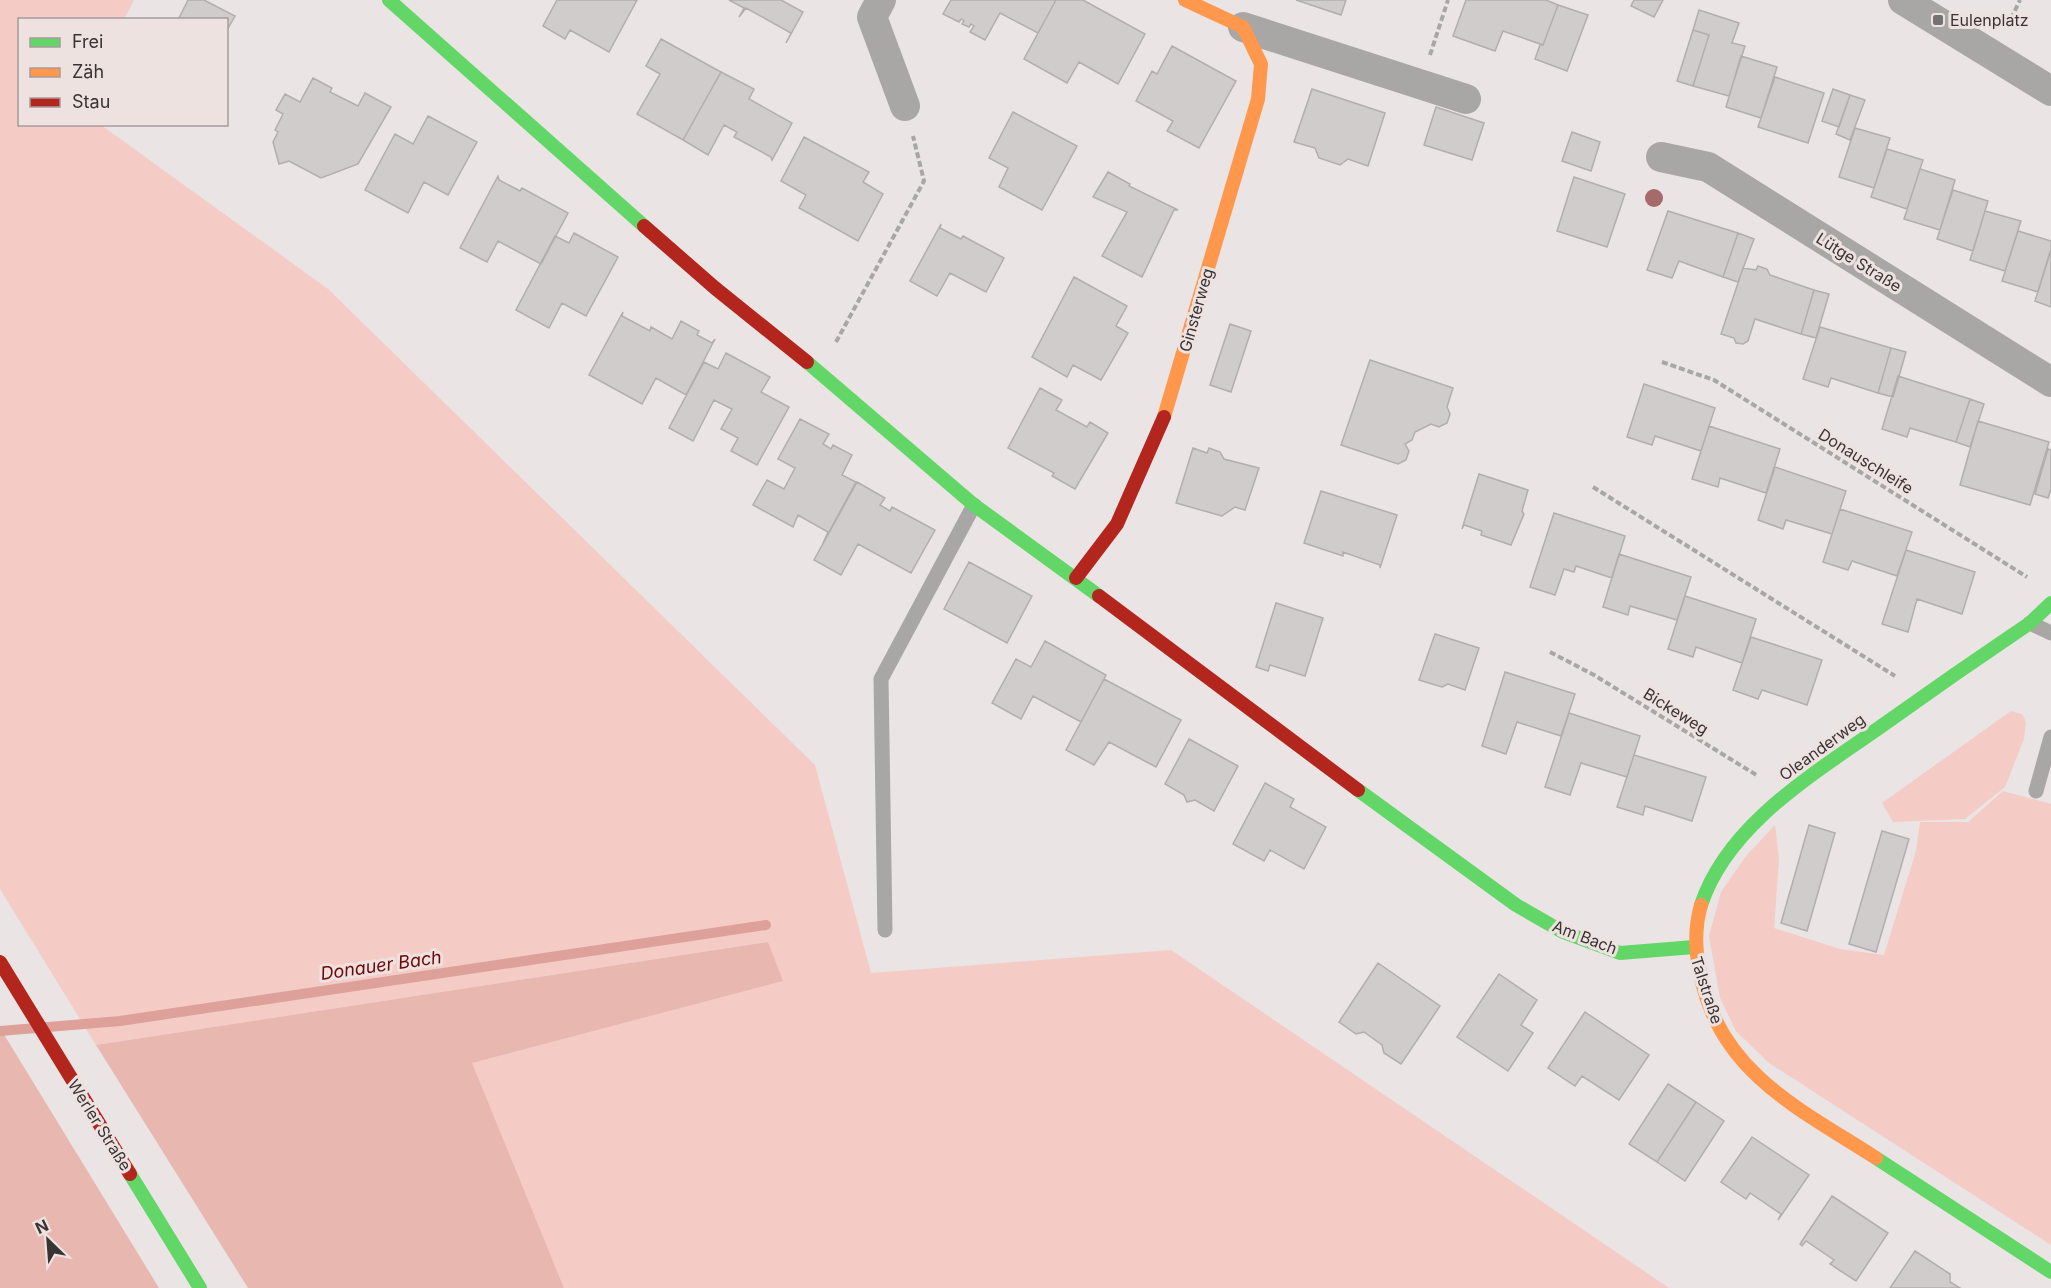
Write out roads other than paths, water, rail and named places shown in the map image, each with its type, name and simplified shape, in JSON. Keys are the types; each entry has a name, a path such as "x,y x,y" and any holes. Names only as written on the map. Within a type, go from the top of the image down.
{"street":[{"name":"Am Bach","path":"389,0 715,288 820,372 974,505 1076,578 1308,754 1516,905 1563,932 1620,953 1694,947"},
{"path":"881,0 872,17 905,106"},
{"path":"1185,0 1243,27 1466,99"},
{"path":"1904,0 2051,91"},
{"name":"Ginsterweg","path":"1076,578 1117,524 1164,418 1258,99 1261,63 1243,27"},
{"name":"Lütge Straße","path":"1662,158 1708,167 2051,382"},
{"name":"Oleanderweg","path":"1694,947 1702,903 1713,879 1732,850 1787,795 1926,694 2030,623 2051,603"},
{"name":"Talstraße","path":"1694,947 1708,1004 1720,1031 1749,1072 1768,1088 2051,1272"},
{"name":"Werler Straße","path":"0,962 200,1288"}],"lane":[{"path":"885,930 881,679 974,505"},
{"path":"2030,623 2051,633"},
{"path":"2036,791 2051,737"}],"waterway":[{"name":"Donauer Bach","path":"0,1031 120,1021 766,925"}],"place":[{"name":"Eulenplatz","path":"1938,20"}]}
